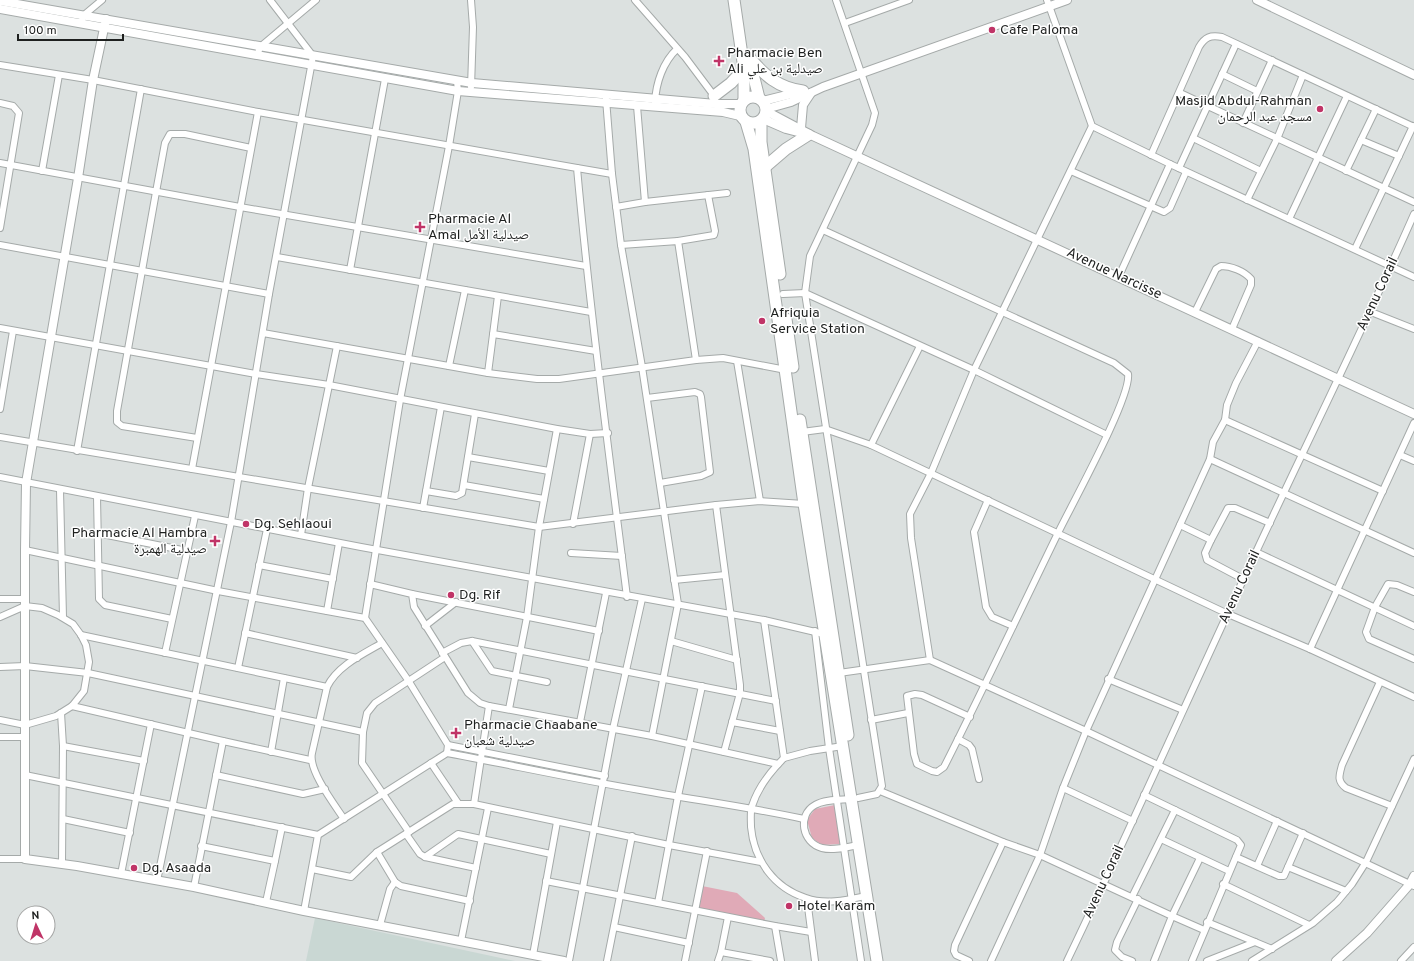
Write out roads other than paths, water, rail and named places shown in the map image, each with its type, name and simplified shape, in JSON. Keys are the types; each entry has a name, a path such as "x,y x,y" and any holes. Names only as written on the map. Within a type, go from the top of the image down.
{"highway":[{"path":"734,0 744,69 743,102 739,110 754,149 786,370 820,633 854,798 883,961"},
{"path":"741,0 753,80 763,110 761,142 802,432 839,673 858,845 877,961"},
{"path":"749,56 763,74 775,82 788,88 807,91"},
{"path":"715,100 744,69"},
{"path":"743,102 749,98 763,110"},
{"path":"743,119 754,124 763,110"},
{"path":"765,167 808,133"}],"street":[{"path":"82,19 102,0"},
{"path":"157,881 218,591 239,477 269,294 313,56 270,0"},
{"path":"257,56 260,47 316,0"},
{"path":"471,0 474,27 471,92"},
{"path":"635,0 685,57 715,100"},
{"path":"836,0 863,73 875,113 872,125 810,256 806,293 825,429 882,786 880,791 873,796 821,802 814,805 804,819 803,826 807,836 815,845 828,849 858,845"},
{"path":"845,23 896,2 909,0"},
{"path":"763,110 791,102 807,91 863,73 1048,3 1067,0"},
{"path":"1257,0 1272,3 1414,75"},
{"path":"0,1 82,19 103,28 458,91 606,99 656,98 743,102"},
{"path":"1048,3 1092,126 1186,172 1414,277"},
{"path":"0,9 82,19 106,19 457,81 606,99 637,106 723,112 743,119"},
{"path":"25,859 26,483 65,257 93,80 106,19"},
{"path":"1151,155 1203,40 1207,37 1215,35 1272,60 1413,127 1355,249"},
{"path":"1179,168 1236,44"},
{"path":"655,108 663,71 668,59 677,49"},
{"path":"1243,123 1272,60"},
{"path":"0,65 93,80 258,112 301,118 375,133 612,174"},
{"path":"42,171 59,74"},
{"path":"1222,74 1258,91"},
{"path":"1246,200 1277,139 1303,75"},
{"path":"350,270 384,79"},
{"path":"447,753 448,744 408,680 365,618 400,400 449,146 458,91 457,81"},
{"path":"77,451 141,89"},
{"path":"807,91 803,105 808,133"},
{"path":"1180,93 1414,202"},
{"path":"1289,219 1347,96"},
{"path":"606,99 612,174 621,245 647,398 678,604 652,736"},
{"path":"0,103 13,106 19,112 12,165 0,228"},
{"path":"637,106 645,202"},
{"path":"1346,170 1376,109"},
{"name":"Avenue Narcisse","path":"763,110 786,129 808,133 858,155 1414,414"},
{"path":"192,469 258,112"},
{"path":"930,660 909,521 910,514 931,473 974,370 1092,126"},
{"path":"198,438 118,425 118,411 156,192 165,143 170,134 185,134 251,148"},
{"path":"1193,138 1261,171"},
{"path":"1361,140 1399,156"},
{"path":"0,163 240,207 586,266"},
{"path":"1119,276 1170,164"},
{"path":"577,168 591,312 608,433 627,596"},
{"path":"1071,171 1162,212 1167,212 1170,208 1186,172"},
{"path":"616,207 645,202 727,193"},
{"path":"621,245 678,241 714,235 715,231 708,195"},
{"name":"Avenu Corail","path":"1067,961 1104,884 1243,579 1371,312 1414,214"},
{"path":"823,230 1114,363 1126,370 1128,374 1129,384 1107,435 1058,533 985,687 970,716 958,739 940,771 932,771 927,769 916,761 908,713 907,696 916,694 922,695 970,716"},
{"path":"678,241 696,360"},
{"path":"0,245 269,294"},
{"path":"277,257 591,312"},
{"path":"1195,312 1216,269 1221,266 1227,266 1247,274 1251,279 1251,285 1232,329"},
{"path":"449,366 465,290"},
{"path":"783,294 806,293 974,370 1107,435"},
{"path":"488,373 498,296"},
{"path":"1371,312 1414,329"},
{"path":"0,328 256,374 329,385 400,400 556,429 590,434 608,433"},
{"path":"0,409 13,331"},
{"path":"263,333 488,373 550,380 713,357 786,370"},
{"path":"493,334 596,351"},
{"path":"990,961 1040,855 1063,788 1108,678 1155,580 1210,459 1213,442 1225,420 1227,406 1236,383 1258,341"},
{"path":"301,535 308,488 337,346"},
{"path":"871,445 920,346"},
{"path":"737,361 760,501"},
{"path":"647,398 696,392 700,394 701,397 710,472 701,476 660,483"},
{"path":"423,508 441,407"},
{"path":"426,491 456,496 462,494 475,414"},
{"path":"1225,420 1383,491"},
{"path":"1310,649 1414,423"},
{"path":"509,710 527,617 539,527 556,429"},
{"path":"802,432 825,429 871,445 1228,614 1310,649 1414,697"},
{"path":"573,524 590,434"},
{"path":"0,437 539,527 573,524 664,511 760,501 804,504"},
{"path":"1400,455 1414,461"},
{"path":"468,457 549,471"},
{"path":"1210,459 1414,553"},
{"path":"0,477 195,516 606,593 678,604 730,615 764,620 820,633 829,748 862,961"},
{"path":"464,485 544,499"},
{"path":"60,490 63,617"},
{"path":"98,497 97,533 99,599 106,605 172,619"},
{"path":"988,500 974,532 986,607 992,617 1013,626"},
{"path":"716,505 737,660 740,693 724,752"},
{"path":"1243,579 1206,560 1205,553 1211,540 1228,508 1235,508 1270,523"},
{"path":"165,653 195,516"},
{"path":"1180,525 1211,540"},
{"path":"238,668 267,529"},
{"path":"97,533 187,552"},
{"path":"327,611 339,543"},
{"path":"25,550 218,591 365,618"},
{"path":"1256,552 1414,626"},
{"path":"571,553 622,556"},
{"path":"259,564 333,579"},
{"path":"674,580 725,575"},
{"path":"370,584 412,594 599,631"},
{"path":"1414,592 1397,584 1388,584 1375,608 1366,632 1369,639 1414,659"},
{"path":"580,722 593,664 606,593"},
{"path":"412,594 414,607 425,626 468,693 480,702 489,706 652,736 778,764"},
{"path":"0,599 25,602 63,617 73,624 86,645 89,662 84,692 72,706 61,713 25,725 0,720"},
{"path":"569,961 604,784 613,729 642,599"},
{"path":"0,617 25,602"},
{"path":"425,626 456,602"},
{"path":"764,620 784,758"},
{"path":"245,633 357,658"},
{"path":"81,635 202,662 327,687"},
{"path":"476,868 425,857 420,854 362,763 363,732 369,708 461,643 472,641 776,701"},
{"path":"472,641 492,671 547,682"},
{"path":"671,641 737,660"},
{"path":"344,819 325,789 310,760 320,723 327,687 331,680 357,658 382,643"},
{"path":"839,673 930,660 985,687 1086,731 1412,885"},
{"path":"0,667 25,666 88,674 363,732"},
{"path":"271,752 284,678"},
{"path":"1108,678 1183,710"},
{"path":"1380,682 1342,766 1339,779 1340,784 1346,788 1392,806"},
{"path":"658,902 678,796 702,686"},
{"path":"72,706 310,760"},
{"path":"474,804 489,706"},
{"path":"61,713 64,746 62,863"},
{"path":"871,720 908,713"},
{"path":"732,722 780,731"},
{"path":"121,874 138,799 151,724"},
{"path":"0,737 25,737"},
{"path":"958,739 969,745 972,749 979,779"},
{"path":"194,887 223,741"},
{"path":"448,744 605,776"},
{"path":"64,746 144,761"},
{"path":"843,746 810,750 784,758 778,764 764,781 751,808 751,824 754,847 761,862 774,878 788,890 807,899 836,902 866,896"},
{"path":"25,776 318,835 447,753 604,784 751,808 804,819"},
{"path":"1252,961 1309,925 1337,902 1346,892 1366,862 1414,759"},
{"path":"431,763 458,803"},
{"path":"216,775 303,794 325,789"},
{"path":"1063,788 1132,821"},
{"path":"880,791 1003,842 1040,855 1204,930"},
{"path":"1144,795 1237,840 1241,845 1223,884 1192,961"},
{"path":"312,869 351,877 377,852 453,804 458,803 474,804 669,845 761,862"},
{"path":"462,941 488,808"},
{"path":"1132,961 1122,957 1115,950 1117,942 1160,838 1175,810"},
{"path":"63,818 130,833"},
{"path":"1257,866 1277,821"},
{"path":"533,955 557,822"},
{"path":"266,902 282,827"},
{"path":"1236,857 1279,876 1284,876 1303,833"},
{"path":"425,857 458,834 551,854"},
{"path":"304,911 318,835"},
{"path":"607,961 632,836"},
{"path":"1160,838 1229,872"},
{"path":"969,961 956,955 955,945 1003,842"},
{"path":"201,846 274,861"},
{"path":"685,961 707,851"},
{"path":"377,852 395,882 401,886 470,901"},
{"path":"1154,961 1172,916 1200,858"},
{"path":"0,860 25,859 62,863 194,887 304,911 564,961"},
{"path":"1288,867 1346,892"},
{"path":"1336,961 1367,933 1412,885 1414,876"},
{"path":"546,881 811,932"},
{"path":"380,925 390,889 395,882"},
{"path":"1223,884 1309,925"},
{"path":"807,899 815,961"},
{"path":"718,961 728,917"},
{"path":"1208,922 1272,949"},
{"path":"775,926 780,961"},
{"path":"614,927 689,944"},
{"path":"1207,961 1255,942"},
{"path":"1401,961 1414,947"},
{"path":"721,952 770,961"}],"place":[{"name":"Cafe Paloma","path":"992,30"},
{"name":"Pharmacie Ben Ali صيدلية بن علي","path":"719,61"},
{"name":"Masjid Abdul-Rahman مسجد عبد الرحمان","path":"1320,109"},
{"name":"Pharmacie Al Amal صيدلية الأمل","path":"420,227"},
{"name":"Afriquia Service Station","path":"762,321"},
{"name":"Dg. Sehlaoui","path":"246,524"},
{"name":"Pharmacie Al Hambra صيدلية الهمبرة","path":"215,541"},
{"name":"Dg. Rif","path":"451,595"},
{"name":"Pharmacie Chaabane صيدلية شعبان","path":"456,733"},
{"name":"Dg. Asaada","path":"134,868"},
{"name":"Hotel Karam","path":"789,906"}]}
